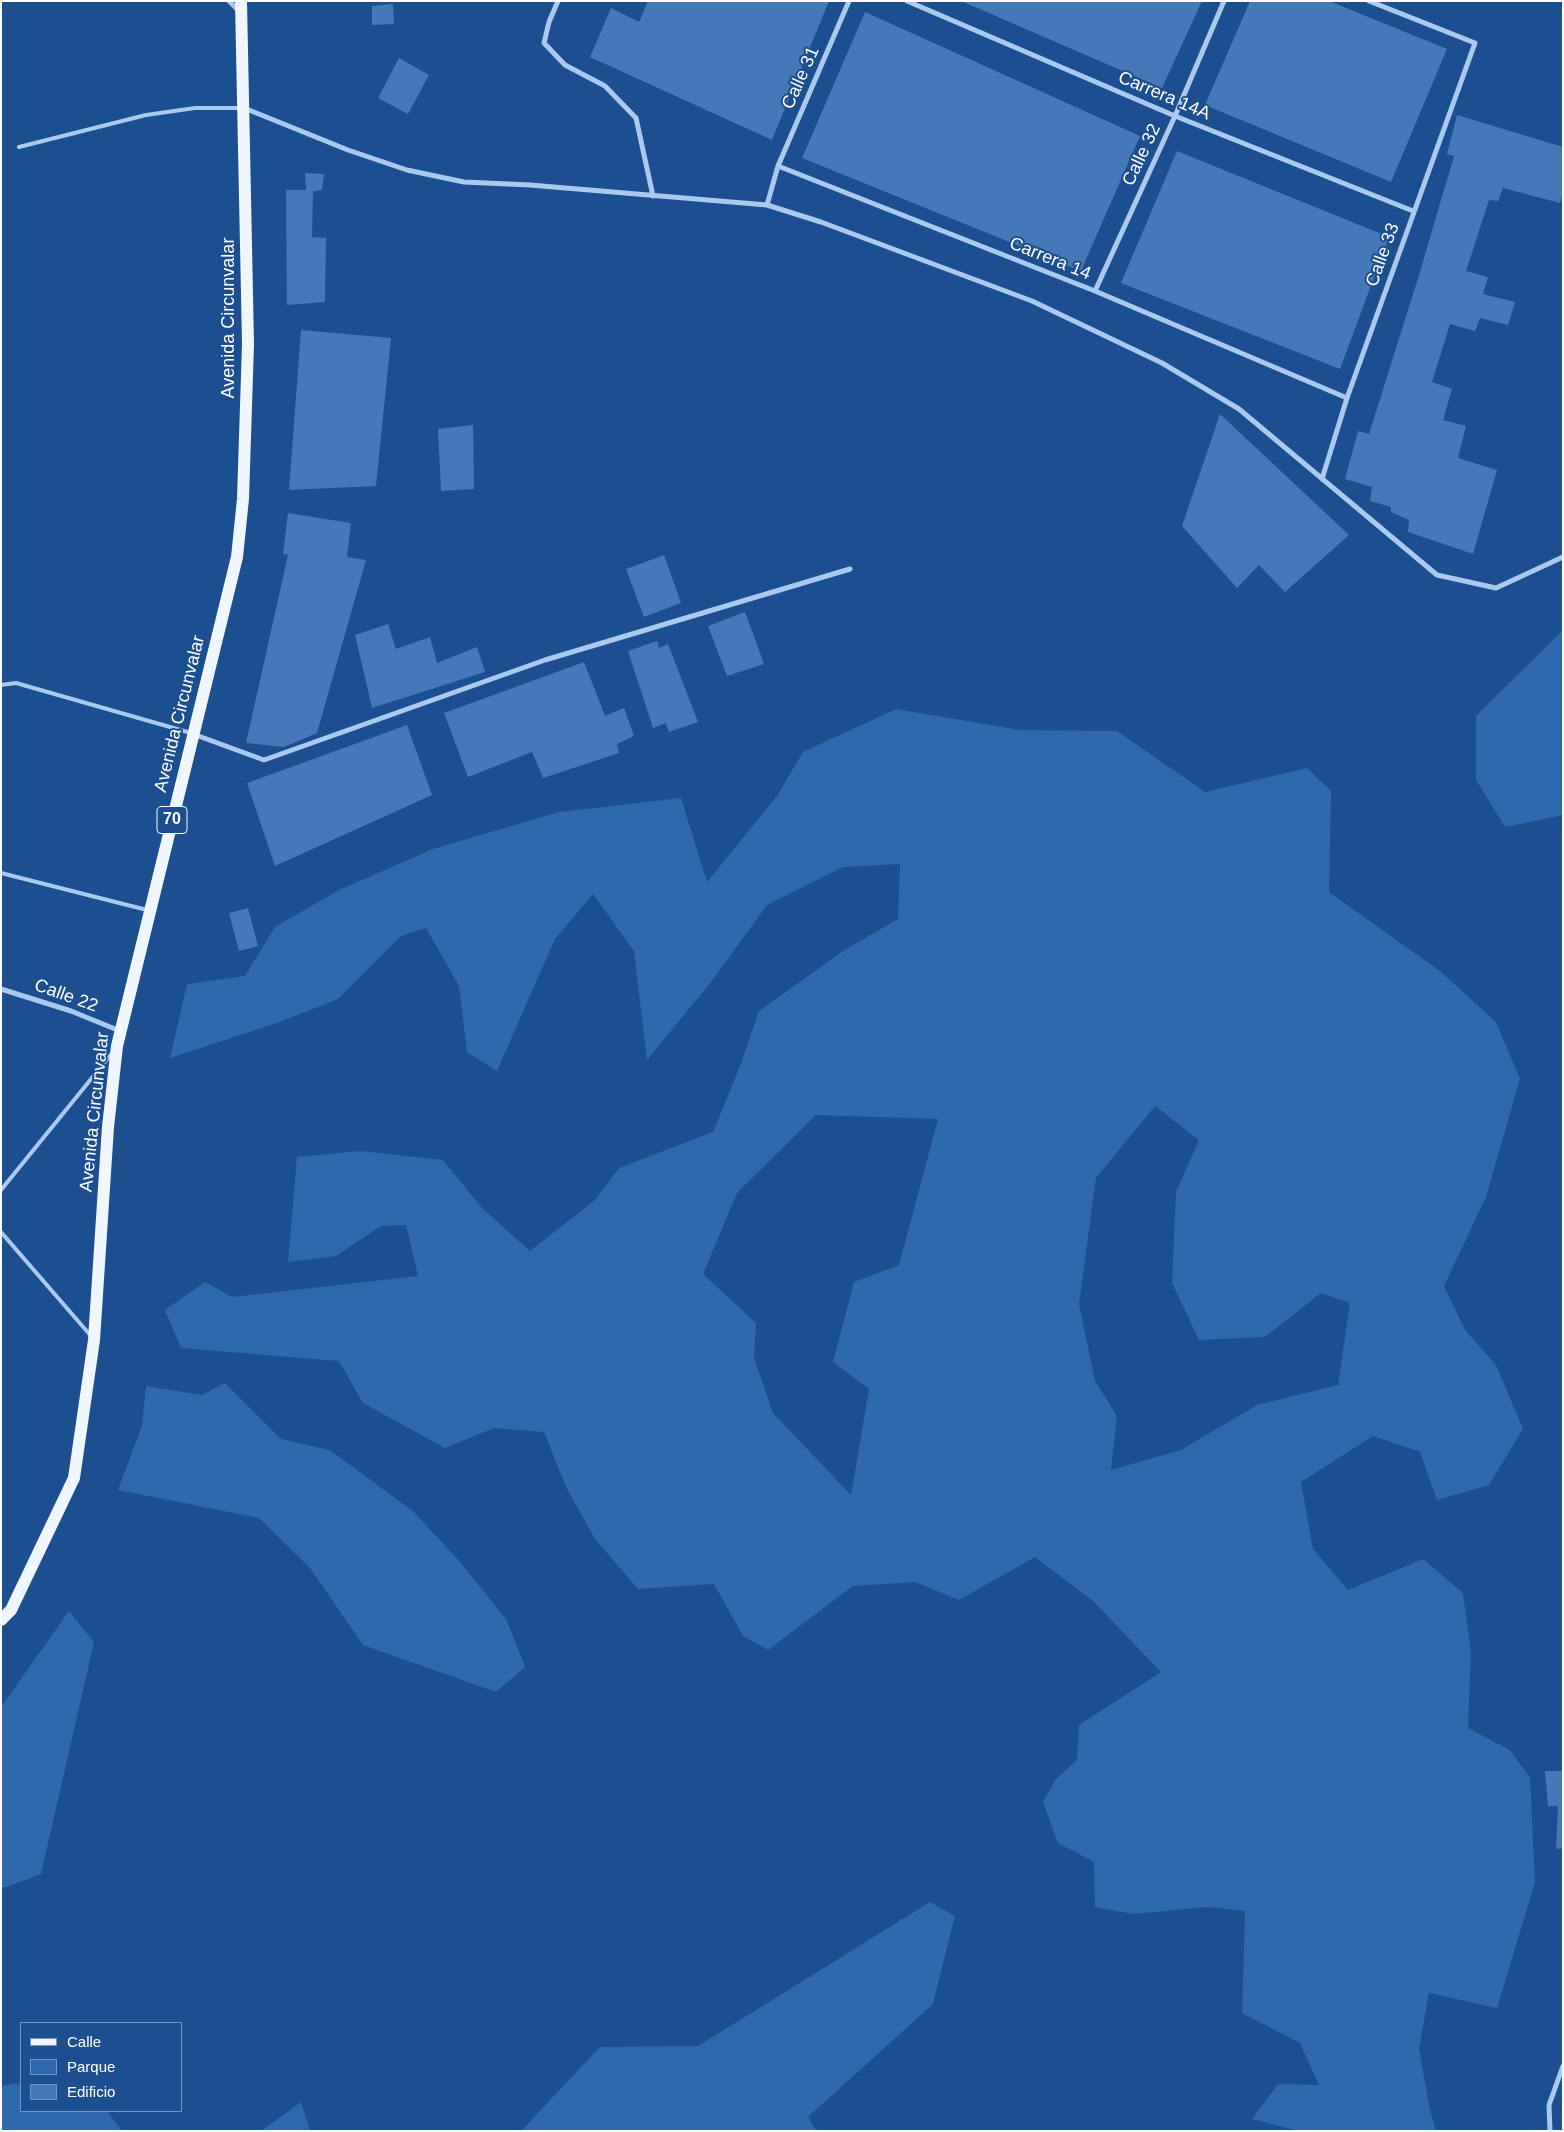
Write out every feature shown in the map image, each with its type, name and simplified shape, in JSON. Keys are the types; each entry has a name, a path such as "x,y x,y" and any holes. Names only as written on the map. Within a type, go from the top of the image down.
{"main road":[{"name":"Avenida Circunvalar","path":"1,1620 11,1610 74,1478 94,1340 108,1127 117,1046 237,557 243,499 248,344 241,7"}],"street":[{"path":"229,1 241,7"},
{"path":"558,1 549,22 544,43 565,65 605,86 636,118 653,196"},
{"name":"Calle 31","path":"778,166 849,1"},
{"name":"Carrera 14A","path":"907,1 1175,116 1413,211"},
{"name":"Calle 32","path":"1095,291 1175,116 1224,1"},
{"name":"Calle 33","path":"1322,479 1347,398 1475,43 1369,1"},
{"path":"244,108 348,150 407,170 464,182 530,185 767,205 821,222 1032,301 1162,363 1238,409 1437,575 1496,588 1563,557"},
{"path":"767,205 778,166"},
{"name":"Carrera 14","path":"778,166 1095,291 1347,398"},
{"path":"193,733 264,760 545,660 850,570"},
{"name":"Calle 22","path":"1,989 70,1011 120,1031"},
{"path":"1550,2131 1549,2105 1563,2066"}],"lane":[{"path":"19,147 146,114 195,108 244,108"},
{"path":"1,686 16,683 193,733"},
{"path":"1,873 149,911"},
{"path":"1,1190 117,1046"},
{"path":"1,1232 94,1340"}],"green space":[{"path":"1563,630 1563,815 1505,827 1476,780 1476,716"},
{"path":"896,709 1020,730 1117,731 1205,792 1307,768 1331,791 1329,892 1440,971 1496,1022 1520,1079 1486,1197 1444,1286 1465,1330 1496,1365 1523,1429 1489,1485 1437,1500 1420,1452 1373,1436 1301,1482 1313,1549 1348,1590 1423,1559 1463,1593 1471,1653 1468,1728 1510,1750 1530,1778 1535,1882 1497,2008 1429,1993 1419,2049 1430,2110 1436,2131 1299,2131 1252,2119 1278,2084 1319,2085 1300,2043 1242,2013 1245,1911 1208,1907 1133,1914 1095,1907 1094,1862 1058,1843 1043,1802 1056,1779 1077,1760 1079,1725 1161,1672 1093,1601 1035,1557 959,1600 915,1582 853,1586 768,1650 743,1636 714,1584 638,1589 595,1539 566,1487 544,1432 494,1428 445,1448 363,1403 339,1361 181,1348 165,1310 205,1282 232,1297 418,1276 406,1225 381,1226 336,1256 288,1262 297,1157 360,1151 443,1160 482,1208 530,1251 595,1200 619,1168 713,1132 740,1066 759,1011 843,951 898,919 900,864 843,867 767,905 711,982 647,1060 634,951 593,894 555,939 497,1071 467,1052 459,986 426,928 401,936 338,999 280,1022 170,1058 187,984 245,976 275,927 339,890 433,849 559,812 681,798 707,882 777,796 803,752","holes":["1155,1106 1199,1140 1176,1192 1172,1283 1199,1340 1265,1337 1321,1293 1350,1303 1338,1385 1257,1405 1181,1450 1111,1470 1117,1416 1095,1381 1079,1304 1096,1178","816,1115 938,1119 899,1265 854,1282 833,1362 869,1389 851,1495 773,1413 754,1358 756,1323 703,1274 737,1193"]},
{"path":"225,1383 281,1439 330,1450 414,1512 461,1563 506,1619 525,1667 496,1692 363,1645 310,1568 259,1518 118,1490 142,1426 146,1386 202,1395"},
{"path":"69,1611 94,1642 41,1874 1,1889 1,1707"},
{"path":"930,1902 955,1916 933,2004 808,2117 817,2131 521,2131 600,2047 698,2046"},
{"path":"20,2083 20,2112 108,2112 122,2131 1,2131 1,2086"},
{"path":"301,2102 310,2131 261,2131"}],"building":[{"path":"648,1 829,1 772,140 590,57 611,8 639,22"},
{"path":"961,1 1202,1 1162,88"},
{"path":"1250,1 1329,1 1447,49 1391,182 1205,105"},
{"path":"393,4 394,24 372,25 372,6"},
{"path":"865,12 1140,136 1081,271 802,158"},
{"path":"399,58 429,75 408,114 378,98"},
{"path":"1457,115 1563,147 1563,193 1560,203 1503,188 1498,201 1489,200 1466,271 1488,277 1483,294 1515,302 1508,325 1480,318 1475,331 1450,324 1432,382 1452,389 1443,420 1466,426 1458,458 1497,470 1473,554 1408,532 1409,520 1391,512 1391,507 1370,501 1372,487 1345,479 1358,431 1369,434 1419,275 1454,156 1447,154"},
{"path":"1177,151 1389,237 1340,369 1121,283"},
{"path":"305,173 324,174 322,190 313,191 312,237 326,238 325,302 287,305 286,190 306,190"},
{"path":"301,330 391,338 376,486 289,490"},
{"path":"1220,414 1349,535 1285,592 1259,565 1237,588 1182,526"},
{"path":"473,425 474,489 441,491 438,429"},
{"path":"288,513 351,523 347,557 366,560 317,733 284,747 246,743 288,555 283,554"},
{"path":"664,555 681,603 644,617 626,569"},
{"path":"745,612 764,664 727,676 708,626"},
{"path":"388,624 396,649 430,637 437,663 477,647 485,672 372,708 355,635"},
{"path":"657,641 659,648 668,644 698,722 669,732 666,723 653,728 628,651"},
{"path":"584,662 605,716 624,708 634,736 617,744 619,753 543,778 532,752 468,777 444,713"},
{"path":"407,725 432,795 275,866 247,783"},
{"path":"248,908 258,946 239,951 229,913"},
{"path":"1545,1771 1563,1771 1563,1848 1556,1849 1558,1806 1548,1806"}]}
